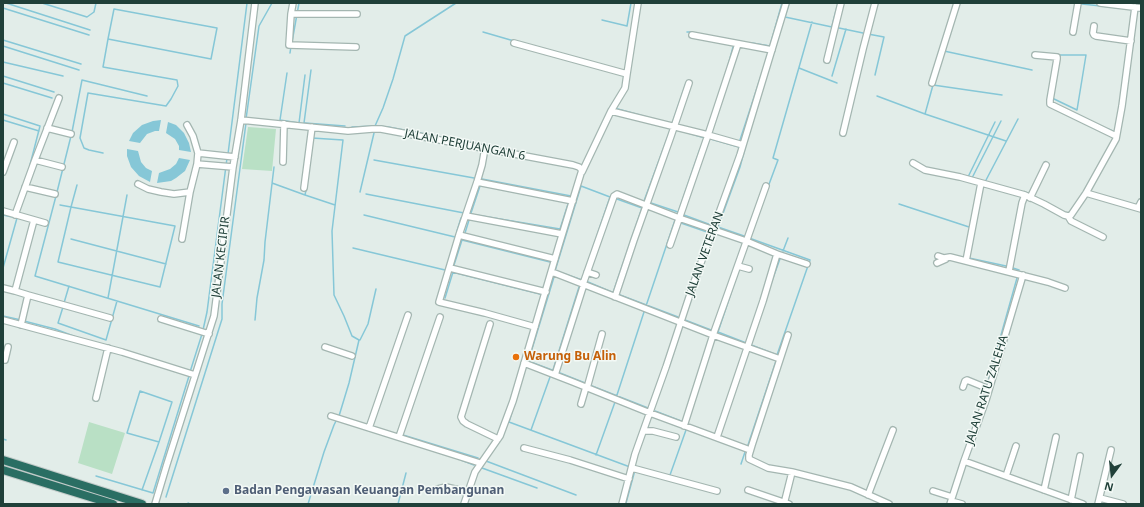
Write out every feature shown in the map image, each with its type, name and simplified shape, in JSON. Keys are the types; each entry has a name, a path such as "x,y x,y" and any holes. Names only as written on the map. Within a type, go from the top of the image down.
{"highway":[{"path":"3,460 113,504"},
{"path":"3,470 48,479 142,504"}],"street":[{"name":"JALAN KECIPIR","path":"155,504 204,332 214,316 233,167 245,121 254,3"},
{"path":"293,3 289,45 356,47"},
{"path":"464,504 475,472 498,439 513,401 582,170 611,111 625,88 638,3"},
{"name":"JALAN VETERAN","path":"622,504 650,413 742,145 786,3"},
{"path":"827,60 841,3"},
{"path":"843,133 862,49 875,3"},
{"path":"932,83 957,3"},
{"path":"1073,32 1078,3"},
{"path":"1068,216 1074,213 1114,144 1122,106 1130,41 1138,8 1100,3"},
{"path":"291,14 357,14"},
{"path":"1094,26 1093,32 1096,36 1130,41"},
{"path":"692,35 772,50"},
{"path":"514,43 627,74"},
{"path":"670,245 738,44"},
{"path":"1035,55 1057,57 1050,104 1116,136"},
{"path":"615,297 689,83"},
{"path":"15,215 59,98"},
{"path":"611,111 742,145"},
{"name":"JALAN PERJUANGAN 6","path":"245,121 348,131 381,129 573,165 582,170"},
{"path":"283,162 284,124"},
{"path":"182,239 198,153 193,136 186,125"},
{"path":"47,128 71,134"},
{"path":"304,188 312,128"},
{"path":"3,172 14,142"},
{"path":"485,148 477,182 439,302 535,328"},
{"path":"198,153 235,157"},
{"path":"35,160 62,168"},
{"path":"912,163 925,170 947,174 1027,196 1068,216 1071,220 1103,237"},
{"path":"197,164 233,167"},
{"path":"1009,271 1022,203 1046,165"},
{"path":"477,182 573,201"},
{"path":"138,184 148,189 174,194 190,192"},
{"path":"966,261 981,184"},
{"path":"25,186 55,194"},
{"path":"684,426 713,335 766,186"},
{"path":"1086,193 1139,209 1141,202"},
{"path":"555,375 587,272 614,196 618,194 646,206 807,264"},
{"path":"3,211 45,223"},
{"path":"466,216 562,234"},
{"path":"15,291 34,220"},
{"path":"459,235 555,259"},
{"path":"717,438 763,301 777,254"},
{"path":"938,256 1009,271 1065,288"},
{"path":"937,263 948,257"},
{"path":"738,266 749,269"},
{"path":"450,268 546,292"},
{"path":"552,272 713,335 780,358"},
{"path":"587,272 596,275"},
{"name":"JALAN RATU ZALEHA","path":"951,501 989,389 1023,275"},
{"path":"3,288 110,318"},
{"path":"21,321 28,295"},
{"path":"369,428 408,315"},
{"path":"398,437 440,317"},
{"path":"160,319 204,332"},
{"path":"3,320 21,321 193,374"},
{"path":"490,324 461,417 467,424 498,439"},
{"path":"581,404 596,360 602,334"},
{"path":"788,335 750,450 749,458 751,461 768,468 792,472 847,486 889,504"},
{"path":"4,362 8,347"},
{"path":"324,347 352,356"},
{"path":"96,398 108,348"},
{"path":"524,363 650,413 750,450"},
{"path":"963,387 965,381 967,380 989,389"},
{"path":"331,416 480,463"},
{"path":"868,495 893,430"},
{"path":"644,431 653,431 676,437"},
{"path":"1044,490 1056,437"},
{"path":"1006,476 1016,446"},
{"path":"524,448 570,460 629,479"},
{"path":"1098,504 1111,450"},
{"path":"1070,500 1080,456"},
{"path":"964,461 1082,504"},
{"path":"632,468 717,491"},
{"path":"748,490 786,503 792,472"},
{"path":"438,489 446,487 467,493"},
{"path":"933,491 951,501 962,504"},
{"path":"1100,498 1123,504"}],"green space":[{"path":"248,127 276,129 272,171 242,169"},
{"path":"89,422 125,433 112,474 78,463"}],"water":[{"path":"161,120 159,131 147,134 140,143 129,141 133,133 142,125"},
{"path":"168,122 176,125 184,133 189,143 191,152 179,150 179,146 175,139 166,133"},
{"path":"127,149 138,151 141,162 146,168 152,171 150,182 139,176 131,167 127,156"},
{"path":"179,158 190,160 185,171 171,181 157,183 159,173 170,169 176,164"}],"waterway":[{"path":"6,3 90,30"},
{"path":"42,3 87,17 94,12 96,3"},
{"path":"228,154 247,3"},
{"path":"246,119 259,26 272,3"},
{"path":"292,42 299,3"},
{"path":"375,126 393,79 405,36 456,3"},
{"path":"602,20 627,26 631,3"},
{"path":"770,46 782,3"},
{"path":"789,3 785,17 832,27"},
{"path":"832,26 838,3"},
{"path":"1082,4 1129,9"},
{"path":"3,8 89,35"},
{"path":"103,153 84,148 80,138 88,93 166,106 178,86 177,80 103,67 108,39 114,9 217,28 211,59 108,39"},
{"path":"768,187 778,160 773,158 812,22"},
{"path":"839,28 863,33"},
{"path":"832,76 846,29"},
{"path":"483,32 514,41"},
{"path":"868,34 884,37 875,75"},
{"path":"717,37 744,42"},
{"path":"3,40 81,64"},
{"path":"752,43 770,46"},
{"path":"3,46 79,70"},
{"path":"290,53 291,46"},
{"path":"728,66 733,47"},
{"path":"944,51 1032,70"},
{"path":"1052,98 1077,110 1086,55 1060,55 1059,58"},
{"path":"3,62 63,76"},
{"path":"799,68 837,83"},
{"path":"304,123 311,70"},
{"path":"287,73 280,120 299,123"},
{"path":"299,123 305,75"},
{"path":"3,76 54,92"},
{"path":"740,140 761,76"},
{"path":"72,132 82,80 147,96"},
{"path":"3,83 52,98"},
{"path":"672,124 686,83"},
{"path":"1002,95 933,85 925,114 1006,141"},
{"path":"877,96 925,114"},
{"path":"614,108 658,120"},
{"path":"3,114 40,126 30,165"},
{"path":"985,182 1018,119"},
{"path":"3,120 39,131"},
{"path":"972,178 1001,121"},
{"path":"968,177 995,122"},
{"path":"166,497 222,319 222,304 246,123"},
{"path":"305,123 345,126"},
{"path":"352,127 388,127 478,144"},
{"path":"644,201 671,128"},
{"path":"1108,129 1115,132"},
{"path":"678,130 705,138"},
{"path":"360,192 374,133"},
{"path":"57,192 71,136"},
{"path":"312,138 343,140 332,231 334,295 352,336 359,340 349,383 339,416"},
{"path":"711,139 739,147"},
{"path":"718,227 740,167 745,148"},
{"path":"678,213 700,149"},
{"path":"203,330 207,312 227,158"},
{"path":"374,160 474,178"},
{"path":"255,320 257,298 264,260 274,167"},
{"path":"482,179 571,197"},
{"path":"272,183 305,195 306,190"},
{"path":"60,205 71,207 175,226 160,287 58,262 71,207 77,185"},
{"path":"471,213 480,186"},
{"path":"555,271 581,186 610,197"},
{"path":"366,194 464,213"},
{"path":"108,298 127,195"},
{"path":"305,195 335,205"},
{"path":"56,196 35,276 199,326"},
{"path":"582,280 610,197"},
{"path":"617,199 642,208"},
{"path":"651,203 678,212"},
{"path":"470,214 560,229 568,204"},
{"path":"899,204 969,227"},
{"path":"613,293 642,208"},
{"path":"3,215 17,218 3,268"},
{"path":"364,215 455,237"},
{"path":"684,215 711,225"},
{"path":"457,231 461,218"},
{"path":"465,233 469,220"},
{"path":"646,306 675,220"},
{"path":"681,223 707,232 706,239"},
{"path":"718,227 744,236"},
{"path":"749,238 810,260 777,355"},
{"path":"783,251 788,238"},
{"path":"71,239 166,264"},
{"path":"462,240 550,262"},
{"path":"454,265 462,240"},
{"path":"353,248 445,270"},
{"path":"769,289 781,256"},
{"path":"969,258 1006,266"},
{"path":"1013,268 1019,270"},
{"path":"452,272 540,294"},
{"path":"445,298 453,272"},
{"path":"559,272 582,280"},
{"path":"718,332 738,272"},
{"path":"528,362 554,277"},
{"path":"987,385 1017,278"},
{"path":"588,282 614,293"},
{"path":"64,303 69,286"},
{"path":"553,370 579,287"},
{"path":"360,340 368,324 376,289"},
{"path":"620,295 678,317"},
{"path":"63,307 58,323 106,340 117,301"},
{"path":"616,398 644,312"},
{"path":"3,316 21,320"},
{"path":"685,320 711,330"},
{"path":"24,321 55,329 76,337"},
{"path":"718,332 777,355"},
{"path":"190,372 202,334"},
{"path":"528,361 552,370"},
{"path":"748,445 776,361"},
{"path":"560,373 585,383"},
{"path":"96,476 153,493 189,376"},
{"path":"531,430 550,377"},
{"path":"592,386 648,408"},
{"path":"142,490 159,442 172,402 140,391 127,433 159,442"},
{"path":"596,455 615,402"},
{"path":"655,411 681,421"},
{"path":"512,412 509,422 630,467"},
{"path":"308,504 324,452 337,419"},
{"path":"670,475 686,430"},
{"path":"403,435 478,458"},
{"path":"741,464 745,452"},
{"path":"461,460 474,465"},
{"path":"486,461 576,495"},
{"path":"482,468 537,488"},
{"path":"626,503 635,470"},
{"path":"398,504 406,473"}],"place":[{"name":"Warung Bu Alin","path":"516,357"},
{"name":"Badan Pengawasan Keuangan Pembangunan","path":"226,491"}]}
